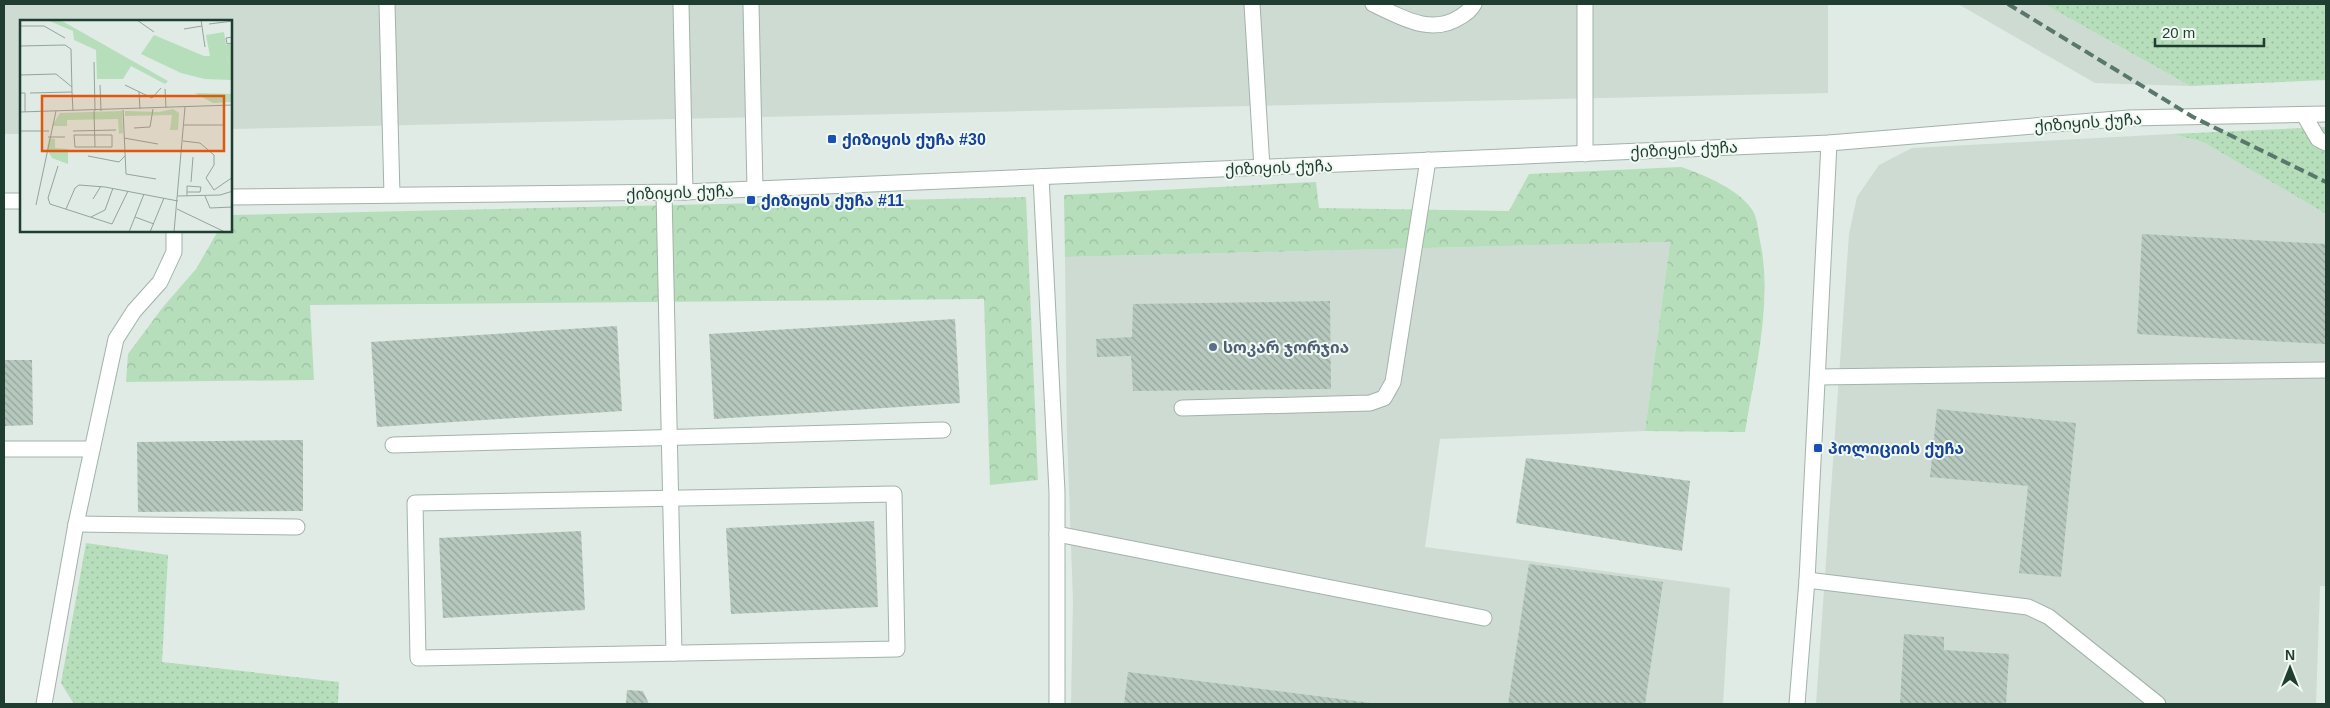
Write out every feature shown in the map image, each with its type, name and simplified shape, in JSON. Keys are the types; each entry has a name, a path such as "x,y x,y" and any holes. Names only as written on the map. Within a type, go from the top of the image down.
{"street":[{"path":"387,4 392,196"},
{"path":"681,4 685,192"},
{"path":"751,4 755,189"},
{"path":"1252,4 1262,168"},
{"path":"1373,4 1417,25 1449,25 1471,9 1474,4"},
{"path":"1584,4 1585,154"},
{"name":"ქიზიყის ქუჩა","path":"232,197 664,193 1829,143 2129,118 2304,116 2326,114"},
{"path":"2304,116 2318,139 2326,143"},
{"path":"1797,704 1807,580 1829,143"},
{"path":"1182,408 1370,403 1384,398 1393,382 1428,160"},
{"path":"1041,177 1057,492 1058,704"},
{"path":"664,193 674,653"},
{"path":"4,201 20,200"},
{"path":"44,704 76,524 116,338 134,311 160,282 174,252 174,232"},
{"path":"1818,377 2326,370"},
{"path":"393,444 943,430"},
{"path":"4,449 92,449"},
{"path":"894,494 897,649 418,658 415,503 671,498 894,494"},
{"path":"76,524 297,527"},
{"path":"1057,534 1484,618"},
{"path":"1807,580 2028,607 2049,617 2158,704"}],"shaded area":[{"path":"4,4 1828,4 1828,93 232,129 232,20 20,20 20,134 4,134"},
{"path":"1958,4 2044,4 2190,86 2095,83"},
{"path":"2172,134 2203,142 2326,214 2326,586 2320,586 2316,704 1816,704 1849,234 1857,197 1879,165 1912,148"},
{"path":"1670,242 1645,431 1440,439 1425,547 1730,588 1723,704 1071,704 1073,600 1067,435 1065,257"}],"green space":[{"path":"2044,4 2326,4 2326,80 2190,86"},
{"path":"2326,127 2326,214 2203,142 2172,134"},
{"path":"1681,167 1732,190 1748,205 1757,221 1765,285 1764,310 1758,359 1745,432 1645,431 1670,242 1065,257 1064,195 1316,182 1319,208 1509,211 1529,174"},
{"path":"1026,197 1038,480 990,485 984,299 310,305 314,380 126,382 128,354 163,307 196,269 217,232 232,232 232,215"},
{"path":"86,543 168,555 162,662 339,682 338,704 74,704 61,683"}],"building":[{"path":"2142,234 2326,244 2326,344 2137,334"},
{"name":"სოკარ ჯორჯია","path":"1330,301 1331,389 1133,391 1131,356 1097,357 1096,339 1132,337 1133,304"},
{"path":"955,319 960,403 714,419 709,334"},
{"path":"617,326 622,411 377,427 371,342"},
{"path":"4,360 32,360 33,425 4,426"},
{"path":"1937,409 2076,423 2061,577 2019,573 2028,486 1930,477"},
{"path":"303,440 303,511 138,512 137,442"},
{"path":"1526,458 1690,481 1682,551 1516,523"},
{"path":"874,521 878,607 731,614 726,528"},
{"path":"581,531 585,610 443,618 439,538"},
{"path":"1529,564 1663,582 1645,704 1508,704"},
{"path":"1904,634 1944,637 1944,650 2009,654 2006,704 1900,704"},
{"path":"1128,672 1371,703 1371,704 1124,704"},
{"path":"627,690 643,691 649,704 626,704"}],"railway":[{"path":"2008,4 2193,117 2326,182"}],"place":[{"name":"ქიზიყის ქუჩა #30","path":"832,139"},
{"name":"ქიზიყის ქუჩა #11","path":"751,200"},
{"name":"სოკარ ჯორჯია","path":"1213,347"},
{"name":"პოლიციის ქუჩა","path":"1818,448"}]}
